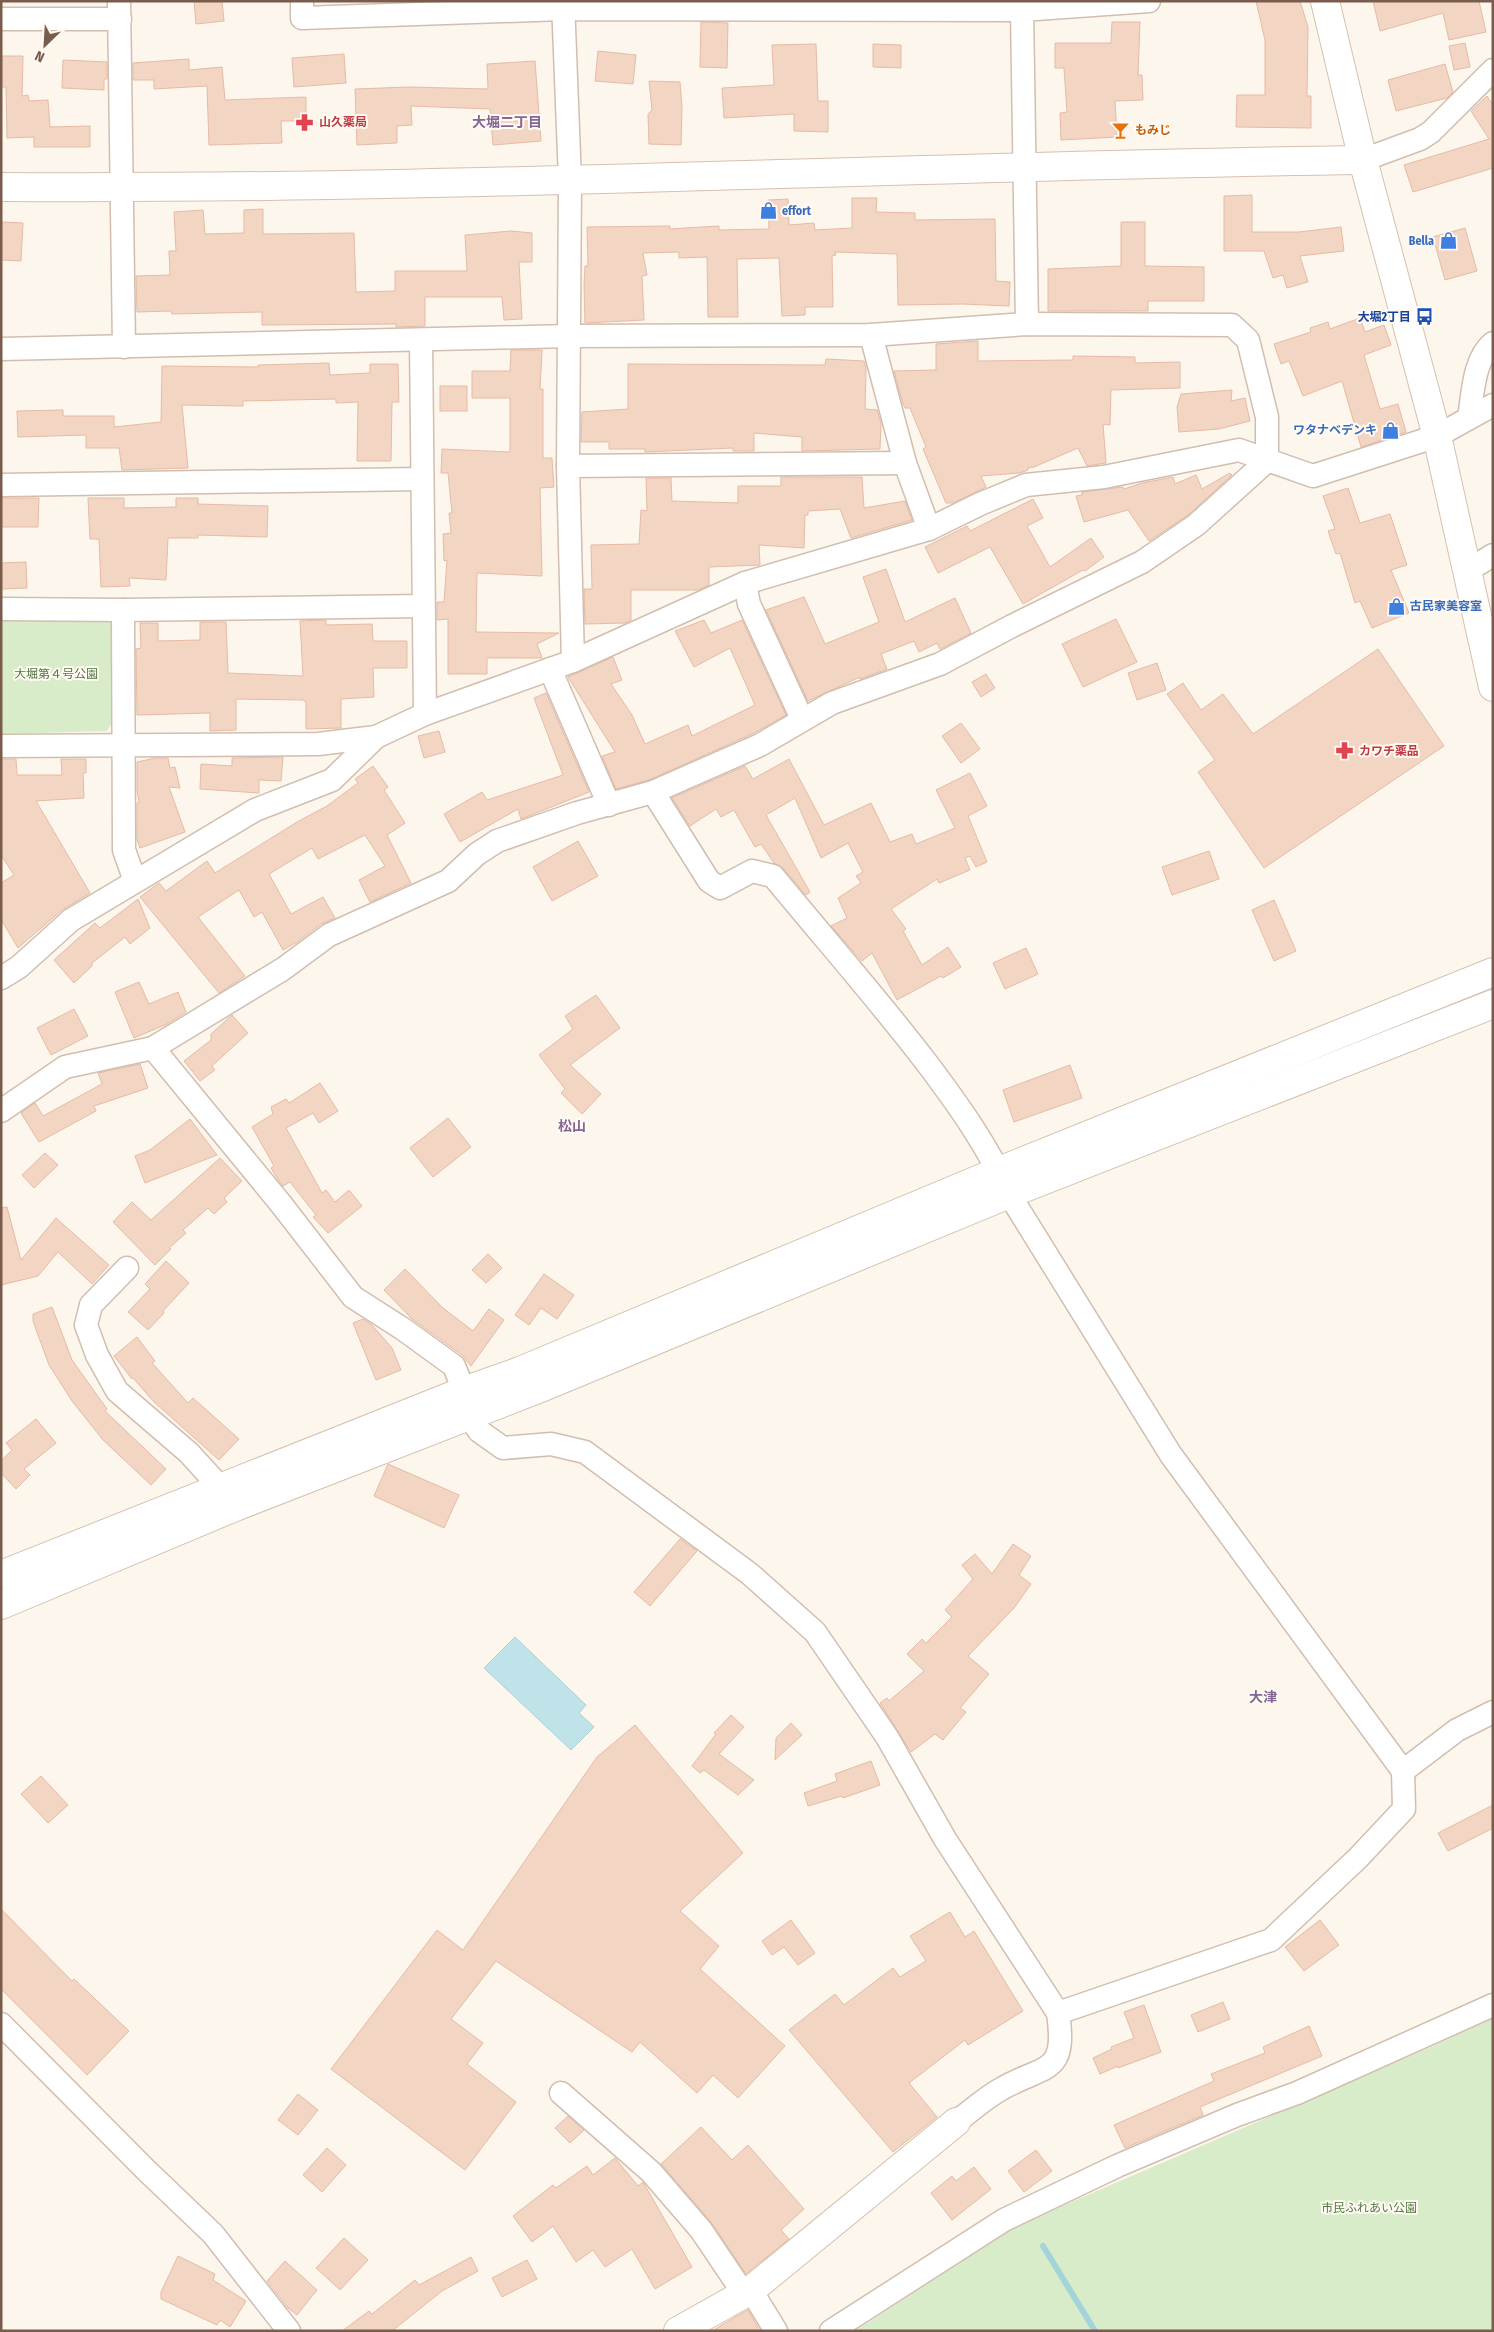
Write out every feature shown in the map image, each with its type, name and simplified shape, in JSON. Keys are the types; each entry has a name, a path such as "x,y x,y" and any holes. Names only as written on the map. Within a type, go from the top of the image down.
{"street":[{"path":"302,1 302,18 563,5 911,5 1022,10 1149,1"},
{"path":"1325,1 1363,160 1437,436 1493,687"},
{"path":"563,5 570,181 568,466 574,661"},
{"path":"1,20 119,10 124,347"},
{"path":"1022,10 1026,166 1026,324"},
{"path":"1,187 570,181 1026,166 1363,160 1420,139 1431,132 1493,70"},
{"path":"1,348 124,347 570,336 871,334 1026,324 1232,325 1248,340 1267,417 1267,461 1196,525 1142,562 940,664 832,702 760,745 653,792 577,813 497,841 477,854 448,880 328,936 283,969 153,1048 64,1067 1,1111"},
{"path":"871,334 905,464 929,529"},
{"path":"421,340 425,714"},
{"path":"1469,418 1475,376 1486,348 1493,343"},
{"path":"1,746 318,744 376,737 425,714 574,661 745,583 929,529 980,504 1026,486 1104,477 1240,450 1313,476 1437,436 1493,405"},
{"path":"568,466 905,464"},
{"path":"1,485 421,479"},
{"path":"1467,571 1493,554"},
{"path":"745,583 749,604 802,719"},
{"path":"1,609 123,610 423,606"},
{"path":"123,610 122,745 124,850 136,881"},
{"path":"550,669 609,805"},
{"path":"1,978 19,968 71,920 136,881 255,810 332,780 376,737"},
{"path":"653,792 709,881 720,888 752,872 773,876 897,1024 956,1102 1171,1455 1403,1771 1404,1809 1358,1858 1271,1940 1058,2013"},
{"path":"1,1575 220,1487 466,1403 544,1387 1004,1182 1493,972"},
{"path":"1004,1182 1493,1004"},
{"path":"153,1048 281,1204 353,1297 403,1329 454,1366 466,1403 479,1431 502,1448 552,1444 585,1452 750,1574 815,1632 887,1737 945,1839 1058,2013 1061,2037 1058,2056 1048,2068 1002,2088 956,2122 748,2292 678,2331"},
{"path":"127,1268 91,1305 86,1325 97,1355 116,1391 189,1454 220,1487"},
{"path":"1,1605 235,1507 466,1403"},
{"path":"1403,1771 1457,1730 1493,1712"},
{"path":"831,2331 1004,2220 1116,2166 1306,2089 1493,2005"},
{"path":"1,2024 146,2170 213,2234 289,2331"},
{"path":"561,2093 651,2172 701,2230 776,2331"}],"green space":[{"name":"大堀第４号公園","path":"1,616 104,617 111,623 111,724 107,731 1,734"},
{"name":"市民ふれあい公園","path":"1493,2018 1493,2331 855,2331 1018,2225 1431,2047"}],"water":[{"path":"515,1637 586,1705 579,1713 594,1727 571,1750 484,1668"}],"building":[{"path":"194,1 222,1 224,21 196,24"},
{"path":"1256,1 1300,1 1308,27 1307,96 1311,96 1311,128 1236,127 1237,95 1265,95 1265,40"},
{"path":"1373,1 1479,1 1486,32 1449,40 1443,13 1380,31"},
{"path":"701,22 728,23 727,68 700,67"},
{"path":"1112,22 1140,22 1138,75 1142,75 1143,100 1115,101 1117,137 1061,140 1060,113 1067,112 1064,68 1055,68 1055,43 1111,43"},
{"path":"1465,43 1470,67 1454,70 1449,46"},
{"path":"816,44 818,101 828,101 828,132 794,131 794,114 724,118 722,88 774,85 772,45"},
{"path":"873,44 901,45 901,68 873,67"},
{"path":"598,51 636,55 633,84 595,81"},
{"path":"344,54 346,83 294,87 292,58"},
{"path":"1,56 23,56 22,96 28,95 29,101 48,100 50,127 90,126 90,147 34,147 34,137 7,138 6,87 1,87"},
{"path":"189,59 189,70 222,67 225,100 306,97 306,121 281,121 282,143 209,145 207,86 154,89 154,80 133,80 133,63"},
{"path":"63,60 107,62 107,79 104,79 104,90 62,88"},
{"path":"535,61 541,141 493,145 490,109 411,106 412,125 397,126 397,143 357,145 355,89 409,87 488,89 487,64"},
{"path":"1445,64 1453,92 1447,98 1396,111 1388,80"},
{"path":"649,81 680,82 682,107 681,145 649,144 648,114 652,110"},
{"path":"1487,96 1493,105 1493,168 1413,192 1404,165 1489,139 1471,111"},
{"path":"1252,195 1252,232 1299,232 1341,227 1344,251 1300,256 1308,282 1287,288 1283,275 1273,278 1264,251 1224,251 1224,196"},
{"path":"852,198 877,198 876,212 915,213 915,220 995,219 996,281 1010,282 1009,306 963,304 898,305 897,254 835,252 836,255 832,256 833,307 805,307 805,315 782,316 779,258 737,259 738,317 708,317 707,257 679,258 679,252 643,253 647,275 642,276 644,320 585,323 585,266 588,266 587,227 670,226 670,229 719,226 719,230 769,229 768,200 788,199 789,225 814,223 815,230 852,228"},
{"path":"263,209 263,234 354,233 356,292 395,291 395,271 467,271 465,235 511,231 532,233 532,262 519,262 522,319 504,320 502,297 425,297 425,326 396,327 396,324 262,325 262,312 172,314 171,311 137,312 136,276 170,275 169,251 176,251 174,212 203,210 205,234 244,233 244,210"},
{"path":"1,222 23,223 21,261 1,260"},
{"path":"1121,222 1145,222 1145,266 1204,267 1204,301 1148,301 1148,311 1048,311 1048,269 1121,266"},
{"path":"1465,228 1477,271 1445,280 1433,237"},
{"path":"1360,318 1365,332 1384,325 1391,345 1364,355 1380,409 1398,404 1406,432 1361,447 1342,381 1303,396 1289,361 1281,364 1274,344 1311,332 1310,328 1328,322 1330,329"},
{"path":"978,341 978,361 1073,360 1073,356 1135,357 1135,363 1180,362 1180,388 1111,390 1110,425 1103,424 1106,463 1087,466 1078,448 1020,473 981,476 986,487 953,503 946,503 923,449 926,447 910,408 905,408 903,404 894,371 936,370 936,344"},
{"path":"511,350 542,350 540,389 543,389 543,458 552,458 554,487 540,488 542,576 477,573 476,632 559,633 537,644 542,658 487,658 487,674 448,674 448,619 437,620 437,602 444,602 447,560 444,561 443,534 451,533 449,513 452,513 448,473 441,473 442,449 510,452 510,398 472,398 472,371 510,371"},
{"path":"826,359 864,361 866,368 865,409 877,410 881,423 880,449 802,451 802,437 754,433 754,451 733,451 733,448 645,452 645,449 609,449 609,442 581,442 582,412 628,409 628,364 825,365"},
{"path":"329,363 330,375 370,373 370,364 398,364 399,402 392,402 391,461 357,461 358,402 336,403 336,399 243,401 243,406 182,405 188,468 122,470 119,448 86,448 86,435 18,437 17,411 63,410 63,416 114,416 114,427 161,422 162,366 258,367 258,365"},
{"path":"440,386 467,386 467,411 440,411"},
{"path":"1232,390 1231,401 1245,398 1250,421 1219,429 1179,432 1177,407 1181,394"},
{"path":"1230,473 1232,475 1188,515 1149,541 1128,510 1084,522 1076,496 1082,495 1082,492 1123,487 1124,489 1142,483 1173,477 1175,484 1196,475 1202,489"},
{"path":"781,477 862,477 864,508 905,501 912,520 851,538 840,509 808,511 808,515 805,515 804,548 759,545 760,565 709,567 709,585 698,590 631,590 631,620 625,623 585,624 584,589 592,589 591,545 639,544 641,510 647,511 646,478 671,478 672,501 738,503 738,486 781,486"},
{"path":"1348,488 1360,523 1390,514 1407,565 1391,570 1409,613 1372,628 1360,601 1355,603 1340,553 1336,554 1328,531 1335,529 1323,496"},
{"path":"1,498 39,498 38,527 1,527"},
{"path":"88,498 124,498 124,508 176,507 176,498 198,498 198,504 268,506 267,537 198,535 198,538 168,538 166,580 129,578 130,586 101,587 99,539 90,539"},
{"path":"1033,499 1043,518 1027,526 1050,567 1091,538 1104,557 1085,571 1083,570 1023,604 990,547 938,573 925,547 967,526 970,531"},
{"path":"26,562 27,588 1,589 1,563"},
{"path":"886,569 905,622 955,598 971,633 940,649 937,643 919,652 914,641 881,654 887,669 860,679 860,677 808,701 766,610 804,597 825,644 879,622 863,577"},
{"path":"1116,619 1137,662 1083,687 1062,644"},
{"path":"326,620 326,625 372,624 373,641 407,641 407,668 373,668 374,697 341,699 341,728 306,729 306,702 303,700 236,699 236,730 210,731 210,713 137,715 136,649 141,648 140,623 158,623 158,641 200,640 200,622 226,622 228,673 303,676 300,621"},
{"path":"704,620 711,633 742,620 786,715 754,733 649,780 616,789 602,756 615,752 568,677 613,657 622,680 611,684 632,715 645,744 688,725 692,736 755,705 730,648 694,667 675,631"},
{"path":"1378,649 1444,746 1264,868 1198,772 1215,760 1167,694 1183,683 1201,710 1223,694 1253,734"},
{"path":"1157,663 1166,690 1137,700 1128,673"},
{"path":"986,674 995,688 981,697 972,682"},
{"path":"546,693 589,792 521,819 518,809 460,842 444,814 482,792 487,800 563,775 534,698"},
{"path":"961,723 980,749 961,763 942,736"},
{"path":"439,731 445,752 424,758 418,736"},
{"path":"283,757 281,781 259,780 259,793 200,789 201,764 232,766 232,758"},
{"path":"155,758 168,758 170,768 175,767 180,788 169,787 185,832 140,848 137,839 137,803 139,802 137,762"},
{"path":"1,759 16,759 17,775 62,775 61,759 86,759 86,773 83,773 84,798 36,801 90,893 62,910 18,948 1,919 1,883 14,875 1,855"},
{"path":"789,759 824,825 871,803 890,842 912,834 916,844 955,828 936,790 970,773 987,806 968,816 987,862 976,867 970,856 965,858 970,870 939,883 937,879 891,909 906,929 903,931 922,965 948,947 961,967 943,978 941,976 897,1000 872,953 862,961 831,926 847,918 838,898 861,883 856,876 863,872 848,843 821,858 795,798 766,815 810,892 806,895 783,868 774,863 761,844 755,847 734,810 721,817 716,809 690,826 672,798 745,766 753,779"},
{"path":"373,766 388,787 384,790 405,823 387,835 411,883 370,902 359,880 385,866 365,835 318,859 312,848 269,874 291,914 323,897 335,918 321,924 297,942 283,950 262,912 254,917 239,890 198,917 245,976 219,993 140,897 159,883 166,891 207,861 215,873 297,822 327,806 358,783 355,779"},
{"path":"578,841 598,876 552,901 533,867"},
{"path":"1209,851 1219,879 1172,895 1162,867"},
{"path":"138,899 150,928 130,944 125,937 92,963 92,966 74,983 54,960 95,923 100,928"},
{"path":"1274,900 1296,951 1274,961 1252,910"},
{"path":"1026,948 1038,974 1005,989 993,963"},
{"path":"139,982 149,1004 178,992 186,1012 167,1024 134,1038 115,992"},
{"path":"596,995 620,1028 570,1065 601,1094 582,1114 561,1093 565,1089 539,1055 573,1029 565,1016"},
{"path":"74,1009 88,1036 51,1055 37,1028"},
{"path":"232,1015 248,1033 212,1066 215,1070 200,1081 184,1061 211,1040 211,1034"},
{"path":"140,1064 148,1088 94,1106 96,1111 39,1142 21,1113 35,1103 43,1116 102,1084 98,1073"},
{"path":"1070,1065 1082,1098 1014,1122 1003,1090"},
{"path":"320,1083 338,1111 319,1123 313,1113 286,1128 322,1193 326,1190 335,1202 349,1190 362,1206 328,1233 313,1217 316,1215 290,1182 283,1186 277,1178 271,1168 274,1166 252,1127 273,1114 271,1107 286,1099 289,1103"},
{"path":"448,1118 471,1147 433,1177 410,1148"},
{"path":"190,1119 217,1155 145,1183 135,1156 150,1150"},
{"path":"45,1153 58,1165 34,1188 22,1175"},
{"path":"220,1158 242,1181 224,1198 227,1202 214,1214 208,1208 183,1230 186,1233 169,1248 171,1249 155,1265 113,1222 132,1202 151,1220"},
{"path":"7,1207 21,1260 56,1218 109,1265 92,1284 58,1252 38,1276 1,1285 1,1208"},
{"path":"488,1254 502,1268 486,1283 472,1270"},
{"path":"166,1261 189,1283 148,1330 128,1312 150,1289 145,1284"},
{"path":"405,1269 443,1308 473,1331 489,1309 504,1320 471,1366 462,1355 412,1319 384,1290"},
{"path":"544,1274 574,1295 557,1319 541,1308 529,1325 515,1315"},
{"path":"52,1307 72,1360 107,1409 105,1411 166,1469 151,1485 103,1440 72,1401 49,1365 33,1321 33,1314"},
{"path":"363,1319 372,1325 392,1348 401,1370 376,1380 353,1323"},
{"path":"137,1337 155,1361 152,1363 188,1403 193,1398 239,1439 219,1460 154,1402 132,1379 114,1356"},
{"path":"36,1419 56,1443 24,1469 30,1475 16,1489 1,1473 1,1461 12,1450 6,1443"},
{"path":"388,1464 459,1495 444,1528 374,1496"},
{"path":"680,1539 697,1551 650,1606 634,1592"},
{"path":"1013,1544 1031,1556 1019,1575 1031,1584 1014,1608 968,1656 989,1674 960,1708 966,1712 943,1740 935,1734 911,1752 880,1703 887,1698 889,1701 924,1671 907,1654 922,1639 926,1643 952,1617 945,1610 973,1579 962,1565 975,1554 992,1574"},
{"path":"731,1715 744,1727 719,1754 754,1780 738,1795 704,1770 700,1773 692,1766 716,1734 714,1733"},
{"path":"791,1723 802,1735 775,1760 776,1738"},
{"path":"635,1725 743,1853 680,1911 719,1946 700,1969 785,2046 738,2098 713,2075 697,2093 640,2042 632,2052 496,1961 451,2019 483,2043 467,2064 516,2102 465,2170 331,2069 437,1930 463,1950 597,1757"},
{"path":"871,1761 880,1785 843,1798 842,1796 808,1806 804,1793 837,1781 835,1774"},
{"path":"41,1776 68,1805 48,1823 21,1794"},
{"path":"1493,1805 1493,1828 1448,1851 1438,1833"},
{"path":"1,1909 72,1981 74,1979 129,2031 87,2075 1,1989"},
{"path":"950,1912 965,1937 974,1931 1023,2011 968,2045 965,2040 909,2083 937,2117 893,2152 789,2030 835,1994 844,2005 893,1968 900,1977 926,1961 910,1936"},
{"path":"791,1920 815,1953 798,1965 784,1947 772,1955 762,1941"},
{"path":"1320,1920 1339,1945 1304,1971 1285,1947"},
{"path":"1223,2002 1230,2019 1198,2032 1191,2015"},
{"path":"1144,2005 1161,2052 1100,2074 1093,2058 1112,2049 1111,2047 1134,2038 1124,2012"},
{"path":"1309,2026 1322,2056 1200,2107 1203,2115 1125,2148 1114,2125 1214,2081 1211,2074 1265,2053 1263,2047"},
{"path":"298,2094 318,2110 298,2135 278,2120"},
{"path":"568,2116 584,2130 570,2143 555,2128"},
{"path":"701,2127 732,2160 748,2145 804,2209 781,2230 789,2239 746,2274 711,2222 661,2164"},
{"path":"327,2148 346,2165 322,2192 303,2175"},
{"path":"1036,2150 1052,2171 1024,2192 1008,2171"},
{"path":"615,2158 638,2186 643,2182 692,2267 655,2289 632,2249 605,2267 593,2250 576,2262 553,2226 532,2242 513,2216 553,2185 556,2188 587,2166 593,2175"},
{"path":"974,2167 991,2189 952,2220 931,2193 952,2176 956,2181"},
{"path":"344,2238 368,2260 340,2290 316,2268"},
{"path":"178,2256 215,2274 213,2280 246,2301 230,2327 220,2320 217,2325 161,2299 161,2292"},
{"path":"471,2257 478,2271 442,2291 392,2331 342,2331 369,2311 372,2314 415,2280 419,2285"},
{"path":"527,2260 537,2279 502,2297 492,2278"},
{"path":"285,2261 317,2290 297,2315 288,2308 267,2281"},
{"path":"748,2310 760,2331 712,2331 737,2316"}],"waterway":[{"path":"1043,2246 1095,2331"}],"place":[{"name":"山久薬局","path":"305,122"},
{"name":"もみじ","path":"1121,130"},
{"name":"effort","path":"768,211"},
{"name":"Bella","path":"1448,241"},
{"name":"大堀2丁目","path":"1425,317"},
{"name":"ワタナベデンキ","path":"1391,430"},
{"name":"古民家美容室","path":"1396,606"},
{"name":"カワチ薬品","path":"1345,751"}],"district":[{"name":"大堀二丁目","path":"507,122"},
{"name":"松山","path":"572,1126"},
{"name":"大津","path":"1263,1697"}]}
